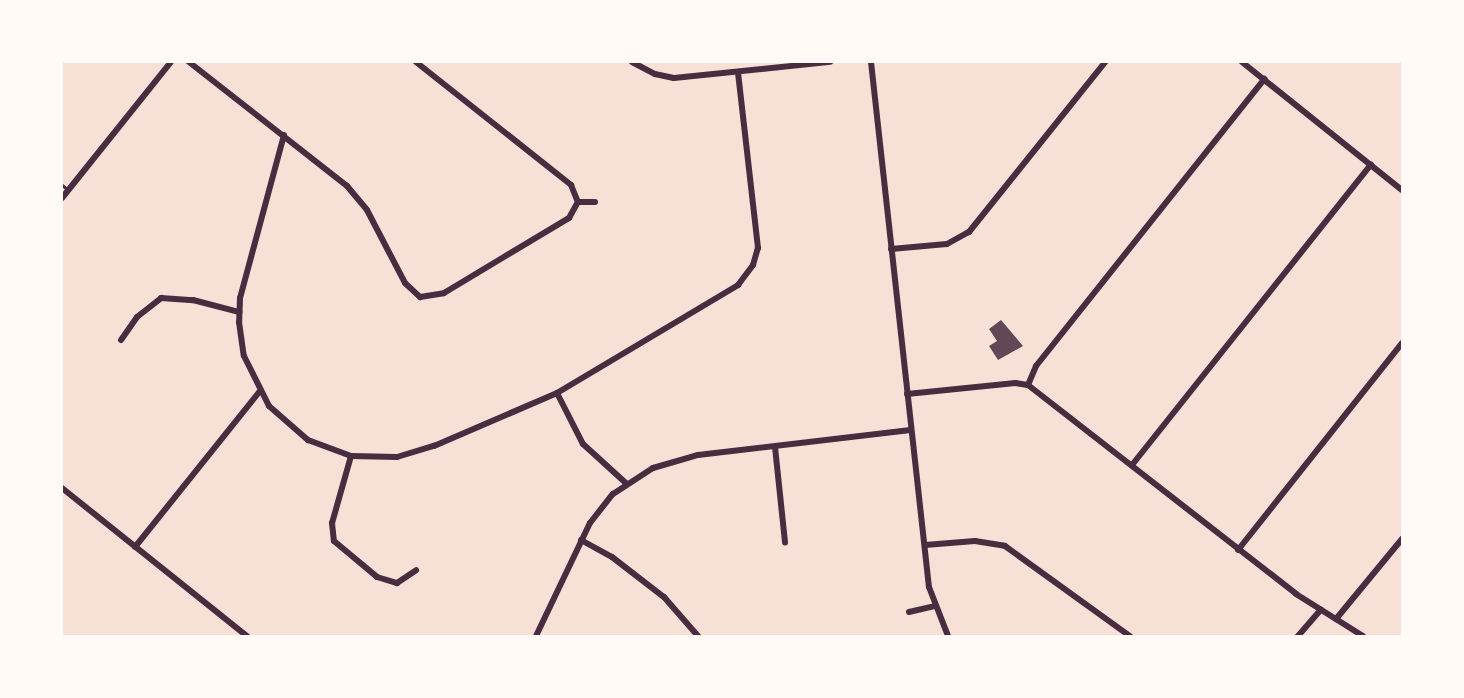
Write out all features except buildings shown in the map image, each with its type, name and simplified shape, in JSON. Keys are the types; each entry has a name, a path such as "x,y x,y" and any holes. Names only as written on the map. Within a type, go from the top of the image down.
{"street":[{"path":"62,198 171,62"},
{"path":"189,62 284,135 358,198 405,283 420,297 444,294 569,218 578,202"},
{"path":"416,62 571,185 578,202"},
{"path":"632,62 655,75 674,78 830,62"},
{"path":"871,62 925,545 934,606 948,636"},
{"path":"891,249 947,244 969,232 1105,62"},
{"path":"1242,62 1402,190"},
{"path":"284,135 239,312 244,356 259,392 295,431 322,447 351,456 382,458 414,453 557,393 738,285 753,265 758,248 738,73"},
{"path":"1028,385 1036,366 1264,79"},
{"path":"1132,465 1371,164"},
{"path":"578,202 595,202"},
{"path":"121,340 137,317 161,298 193,300 239,312"},
{"path":"1238,550 1402,343"},
{"path":"908,394 1015,382 1028,385 1238,550 1321,610 1363,636"},
{"path":"135,547 259,392"},
{"path":"557,393 583,444 627,484"},
{"path":"536,636 580,540 601,509 627,484 679,459 911,430"},
{"path":"775,447 785,542"},
{"path":"351,456 332,523 334,540 377,578 397,582 416,570"},
{"path":"62,488 247,636"},
{"path":"1336,619 1402,539"},
{"path":"580,540 612,557 664,597 698,636"},
{"path":"925,545 975,541 1005,546 1130,636"},
{"path":"909,612 934,606"},
{"path":"1298,636 1321,610"}],"lane":[{"path":"62,185 68,190"}]}
